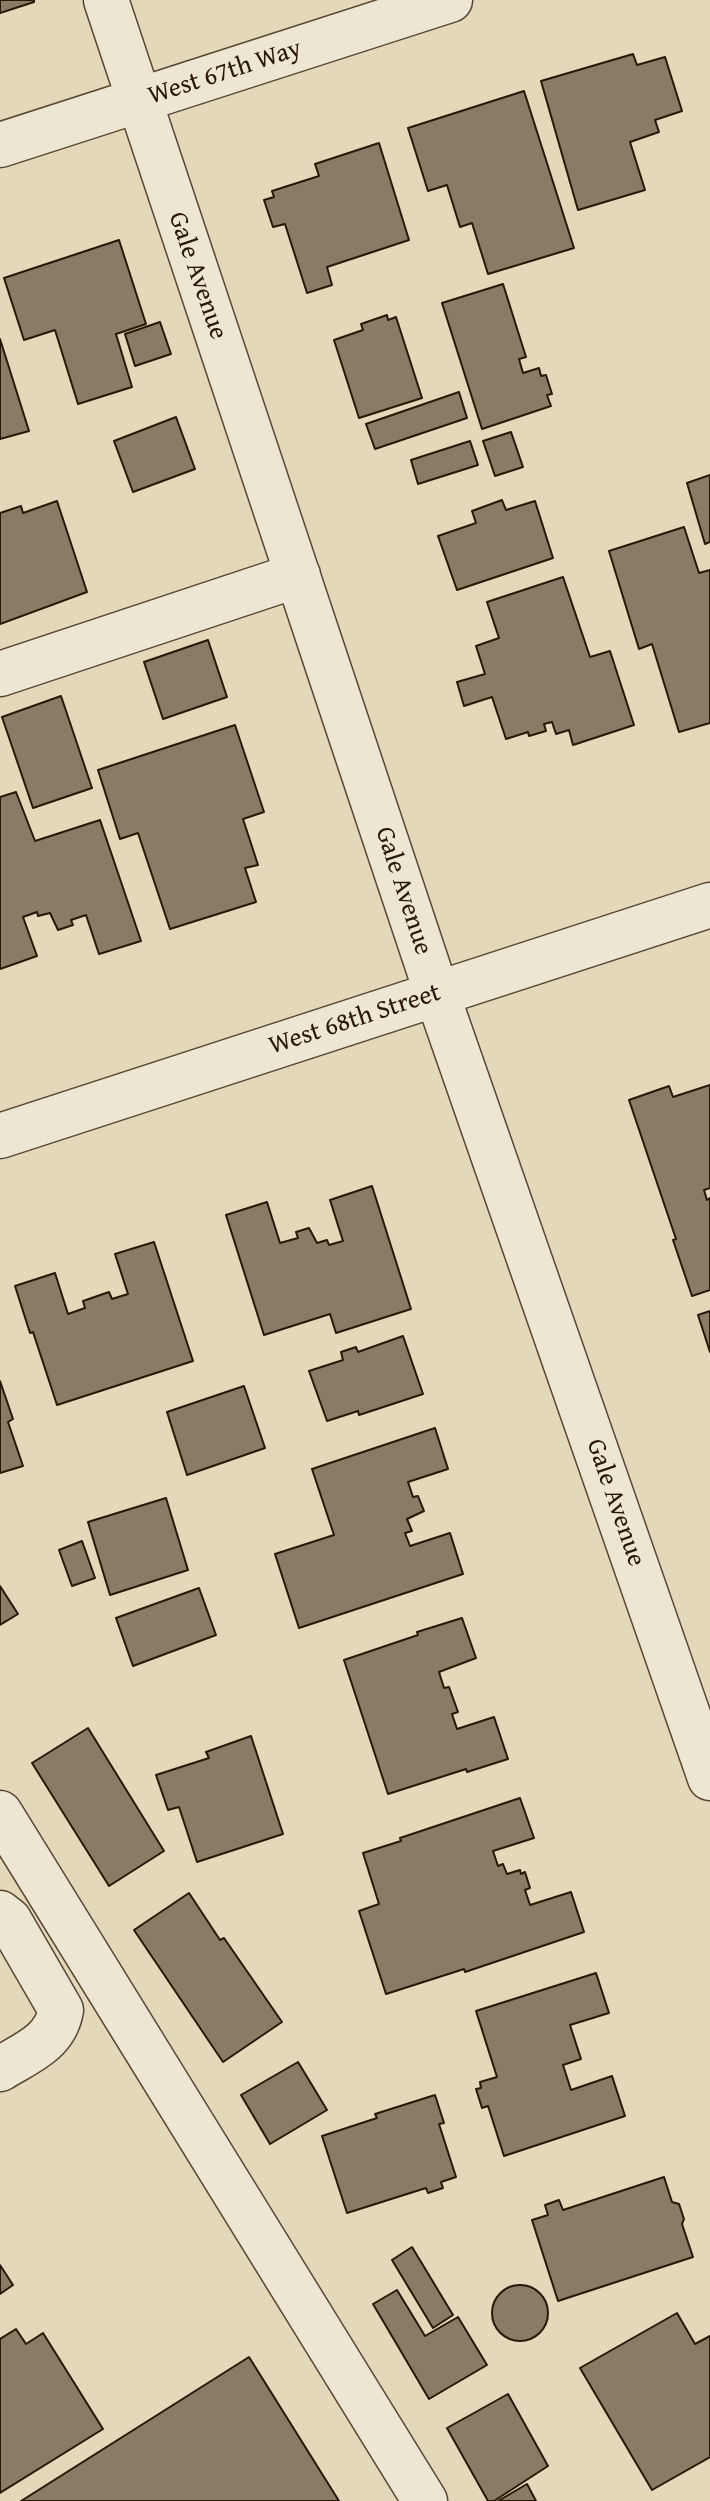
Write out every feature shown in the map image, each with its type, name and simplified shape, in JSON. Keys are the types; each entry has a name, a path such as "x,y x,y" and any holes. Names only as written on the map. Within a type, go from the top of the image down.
{"street":[{"name":"Gale Avenue","path":"106,0 437,994 702,1728 710,1778"},
{"name":"West 67th Way","path":"0,145 450,0"},
{"path":"0,674 298,575"},
{"name":"West 68th Street","path":"0,1136 710,905"},
{"path":"0,1813 17,1880 425,2501"},
{"path":"0,1913 9,1920 61,2010 58,2028 45,2041 0,2069"}],"building":[{"path":"0,0 34,0 34,2 0,13"},
{"path":"633,54 637,65 665,57 682,111 655,120 659,132 630,142 645,190 578,210 541,81"},
{"path":"524,91 574,248 488,274 472,223 460,227 447,185 428,191 408,128"},
{"path":"379,143 409,240 327,267 332,285 307,293 285,224 273,227 264,200 274,197 272,191 319,176 315,164"},
{"path":"119,240 146,324 116,334 132,387 78,404 55,330 24,340 4,278"},
{"path":"503,284 526,357 519,359 523,373 539,368 541,376 546,375 552,394 547,395 551,406 482,429 442,303"},
{"path":"387,315 388,320 396,317 422,398 359,418 334,340 363,330 361,324"},
{"path":"160,322 171,354 135,366 125,334"},
{"path":"0,339 29,431 0,439"},
{"path":"459,392 467,418 375,449 366,424"},
{"path":"176,417 195,469 133,492 114,441"},
{"path":"511,432 523,467 495,476 483,441"},
{"path":"470,441 478,465 418,484 411,460"},
{"path":"710,475 710,542 705,544 687,483"},
{"path":"502,500 506,510 535,501 553,558 457,590 438,536 476,523 472,511"},
{"path":"57,501 87,592 0,624 0,513 21,506 23,513"},
{"path":"684,527 699,573 710,570 710,723 679,732 652,644 639,649 609,551"},
{"path":"563,577 590,657 610,651 634,725 573,745 569,730 556,734 552,722 544,724 546,731 529,736 528,732 506,739 492,697 464,706 457,682 485,674 476,646 499,638 487,602"},
{"path":"208,640 227,697 163,719 144,662"},
{"path":"61,696 92,788 33,808 2,717"},
{"path":"235,725 264,812 243,819 258,865 245,868 256,902 170,929 138,833 120,839 98,770"},
{"path":"16,792 35,841 100,820 141,941 99,954 86,915 71,920 73,925 58,930 50,913 38,916 37,912 23,917 37,956 0,969 0,797"},
{"path":"710,1085 710,1188 704,1190 707,1200 710,1198 710,1290 692,1296 629,1100 669,1086 673,1097"},
{"path":"372,1186 411,1309 336,1333 330,1314 264,1335 226,1215 267,1202 280,1243 298,1238 296,1232 309,1228 317,1243 327,1240 329,1245 343,1241 330,1200"},
{"path":"154,1242 193,1361 57,1405 15,1286 55,1273 68,1314 85,1308 83,1301 109,1292 112,1299 128,1294 115,1254"},
{"path":"710,1311 710,1352 698,1315"},
{"path":"403,1336 423,1394 359,1415 358,1411 327,1421 309,1371 343,1360 341,1352 356,1347 358,1352"},
{"path":"0,1381 13,1419 8,1422 23,1466 0,1473"},
{"path":"244,1386 265,1448 187,1475 167,1412"},
{"path":"435,1428 448,1469 408,1482 413,1497 418,1496 424,1511 407,1519 412,1531 405,1533 410,1546 450,1533 463,1574 299,1628 275,1554 334,1535 312,1469"},
{"path":"166,1498 188,1570 110,1595 88,1522"},
{"path":"82,1541 95,1578 72,1586 59,1550"},
{"path":"0,1586 18,1614 0,1625"},
{"path":"199,1588 216,1635 133,1666 116,1618"},
{"path":"462,1618 476,1658 439,1672 444,1688 449,1687 458,1712 452,1714 457,1729 494,1717 508,1759 388,1794 344,1660"},
{"path":"88,1728 164,1851 109,1886 32,1763"},
{"path":"251,1736 283,1834 197,1862 179,1807 168,1810 156,1775 209,1758 206,1752"},
{"path":"520,1798 534,1838 493,1851 498,1866 503,1864 507,1874 520,1870 521,1874 525,1872 530,1888 525,1890 530,1905 571,1892 584,1932 465,1972 464,1969 386,1994 359,1911 379,1904 363,1853"},
{"path":"189,1893 282,2022 223,2062 134,1930"},
{"path":"596,1973 609,2013 570,2025 581,2059 563,2065 571,2090 612,2076 625,2116 504,2156 488,2106 482,2108 476,2089 481,2088 480,2082 497,2077 476,2011"},
{"path":"298,2062 327,2110 270,2144 241,2095"},
{"path":"435,2095 444,2123 439,2124 456,2177 441,2182 443,2188 428,2193 426,2188 347,2213 322,2136 377,2118 375,2114"},
{"path":"664,2177 672,2202 679,2204 693,2257 558,2301 532,2220 548,2215 545,2205 559,2200 563,2210"},
{"path":"412,2247 453,2315 433,2328 392,2260"},
{"path":"0,2265 13,2285 0,2294"},
{"path":"520,2285 540,2293 548,2313 540,2333 520,2341 500,2333 492,2313 500,2293"},
{"path":"397,2290 425,2336 458,2317 487,2365 429,2399 373,2304"},
{"path":"677,2313 695,2344 710,2336 710,2457 652,2490 580,2368"},
{"path":"16,2329 26,2344 43,2333 103,2429 0,2493 0,2339"},
{"path":"249,2357 339,2501 21,2501"},
{"path":"508,2394 548,2466 494,2501 488,2501 447,2428"},
{"path":"527,2484 536,2501 498,2501"}]}
